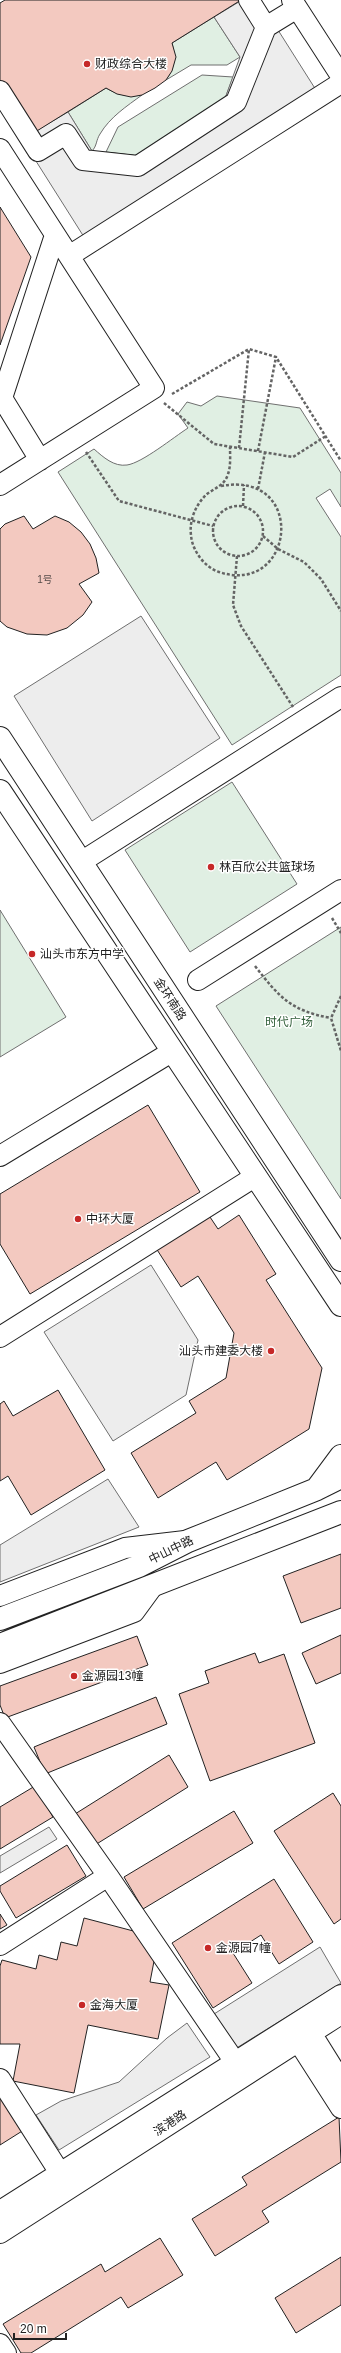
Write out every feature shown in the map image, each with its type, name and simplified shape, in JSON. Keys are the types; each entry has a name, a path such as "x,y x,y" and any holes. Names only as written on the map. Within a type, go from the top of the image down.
{"main road":[{"name":"金环南路","path":"0,738 341,1260"},
{"path":"0,791 341,1305"},
{"path":"316,1489 341,1456"},
{"name":"中山中路","path":"0,1619 139,1566 188,1541 316,1489 341,1477"},
{"name":"中山中路","path":"0,1645 335,1518"}],"street":[{"path":"249,0 266,27"},
{"path":"0,91 38,150 66,134 83,160 138,166 236,102 266,27 295,4 341,76"},
{"path":"69,256 341,83"},
{"path":"0,149 154,388 0,484"},
{"path":"40,460 2,398 55,235"},
{"path":"81,862 341,697"},
{"path":"198,980 341,890"},
{"path":"0,1156 173,1051"},
{"path":"0,1337 256,1176"},
{"path":"0,1596 125,1548 188,1541"},
{"path":"57,1597 63,1572"},
{"path":"0,1663 134,1612 153,1586"},
{"path":"76,1634 84,1612"},
{"path":"0,1723 108,1876 235,2062"},
{"path":"0,1945 108,1876"},
{"name":"滨港路","path":"0,2211 341,1995"},
{"name":"滨港路","path":"0,2232 341,2014"},
{"path":"304,2037 341,2081"},
{"path":"304,2037 341,2108"},
{"path":"0,2079 60,2173"},
{"path":"0,2344 6,2353"}],"path":[{"path":"239,448 249,349"},
{"path":"326,436 293,457 214,444 161,400 249,349 276,357 326,436 341,461"},
{"path":"258,451 276,357"},
{"path":"221,486 228,474 230,447"},
{"path":"84,448 119,502 213,526"},
{"path":"258,489 265,452"},
{"path":"236,483 244,485 258,489 275,504 281,518 282,534 278,549 270,561 258,570 244,575 235,575 215,570 203,561 195,549 191,535 191,520 197,506 207,494 221,486 236,483"},
{"path":"243,506 244,485"},
{"path":"235,505 243,506 257,514 263,528 259,545 253,551 237,556 220,550 215,543 213,526 221,512 235,505"},
{"path":"262,536 278,549 304,562 321,579 341,611"},
{"path":"237,556 233,606 241,626 296,712"},
{"path":"243,952 277,993 296,1009 331,1018"},
{"path":"341,996 331,1018 341,1051"}],"green space":[{"path":"214,17 240,57 227,65 191,65 166,80 174,62 172,43"},
{"path":"202,75 233,77 223,104 140,156 106,152 118,127"},
{"path":"106,88 123,95 142,95 119,112 109,122 100,134 92,151 68,112"},
{"path":"217,396 300,408 341,473 341,507 330,489 316,498 341,537 341,675 232,745 58,472 94,449 113,463 127,465 141,460 188,428 178,414 187,402 201,406"},
{"name":"林百欣公共篮球场","path":"232,782 297,884 190,952 125,850"},
{"path":"0,910 66,1017 0,1057"},
{"name":"时代广场","path":"341,927 341,1199 216,1006"}],"shaded area":[{"path":"242,0 259,0 316,90 84,237 22,139 68,112 92,151 140,156 223,104 240,57 214,17"},
{"path":"141,616 220,738 92,821 14,696"},
{"path":"151,1265 198,1340 186,1395 113,1441 44,1332"},
{"path":"108,1479 139,1527 0,1582 0,1545"},
{"path":"49,1827 57,1839 0,1873 0,1856"},
{"path":"320,1947 341,1983 235,2049 214,2014"},
{"path":"187,2023 210,2057 59,2150 36,2115 61,2101 119,2082 167,2038"}],"building":[{"name":"财政综合大楼","path":"5,0 241,0 172,43 176,57 172,71 166,80 155,88 142,95 131,97 117,94 106,88 32,134 0,81 0,3"},
{"path":"0,207 31,257 0,345"},
{"path":"24,516 33,529 55,516 69,522 81,532 90,544 96,558 99,573 79,584 92,602 83,615 67,628 47,635 27,634 7,627 0,621 0,529 5,524"},
{"name":"中环大厦","path":"148,1105 200,1192 30,1294 0,1244 0,1194"},
{"name":"汕头市建委大楼","path":"206,1211 218,1229 239,1215 276,1274 266,1280 322,1368 309,1429 227,1480 216,1462 158,1498 131,1453 196,1413 189,1401 226,1378 234,1333 198,1276 181,1287 154,1245"},
{"path":"58,1390 105,1470 31,1515 8,1476 0,1481 0,1404 4,1401 13,1416"},
{"path":"341,1554 341,1608 301,1623 283,1576"},
{"path":"341,1635 341,1673 316,1684 302,1653"},
{"name":"金源园13幢","path":"137,1636 148,1665 5,1718 0,1705 0,1686"},
{"path":"255,1653 259,1663 284,1654 315,1743 210,1781 179,1694 209,1683 205,1671"},
{"path":"156,1697 167,1724 45,1774 34,1747"},
{"path":"169,1755 188,1787 95,1845 75,1814"},
{"path":"35,1786 53,1817 0,1849 0,1807"},
{"path":"333,1793 341,1806 341,1919 334,1924 274,1831"},
{"path":"234,1811 253,1843 143,1909 124,1877"},
{"path":"67,1845 86,1876 16,1918 0,1891 0,1886"},
{"name":"金源园7幢","path":"274,1879 313,1942 279,1964 261,1935 233,1953 252,1983 213,2008 172,1943"},
{"path":"0,1914 7,1925 0,1929"},
{"name":"金海大厦","path":"84,1918 141,1933 155,1956 150,1982 169,1985 158,2039 88,2025 74,2093 13,2081 20,2044 0,2044 0,1966 2,1960 36,1969 39,1955 57,1960 61,1942 77,1946"},
{"path":"0,2085 27,2128 0,2145"},
{"path":"339,2117 341,2162 262,2211 269,2222 215,2256 192,2219 247,2185 242,2177"},
{"path":"160,2238 183,2275 128,2308 121,2297 31,2353 21,2353 3,2324 101,2264 105,2272"},
{"path":"341,2257 341,2305 296,2333 275,2298"}],"place":[{"name":"财政综合大楼","path":"87,64"},
{"name":"林百欣公共篮球场","path":"211,867"},
{"name":"汕头市东方中学","path":"32,954"},
{"name":"中环大厦","path":"78,1219"},
{"name":"汕头市建委大楼","path":"271,1351"},
{"name":"金源园13幢","path":"74,1676"},
{"name":"金源园7幢","path":"208,1948"},
{"name":"金海大厦","path":"82,2005"}]}
